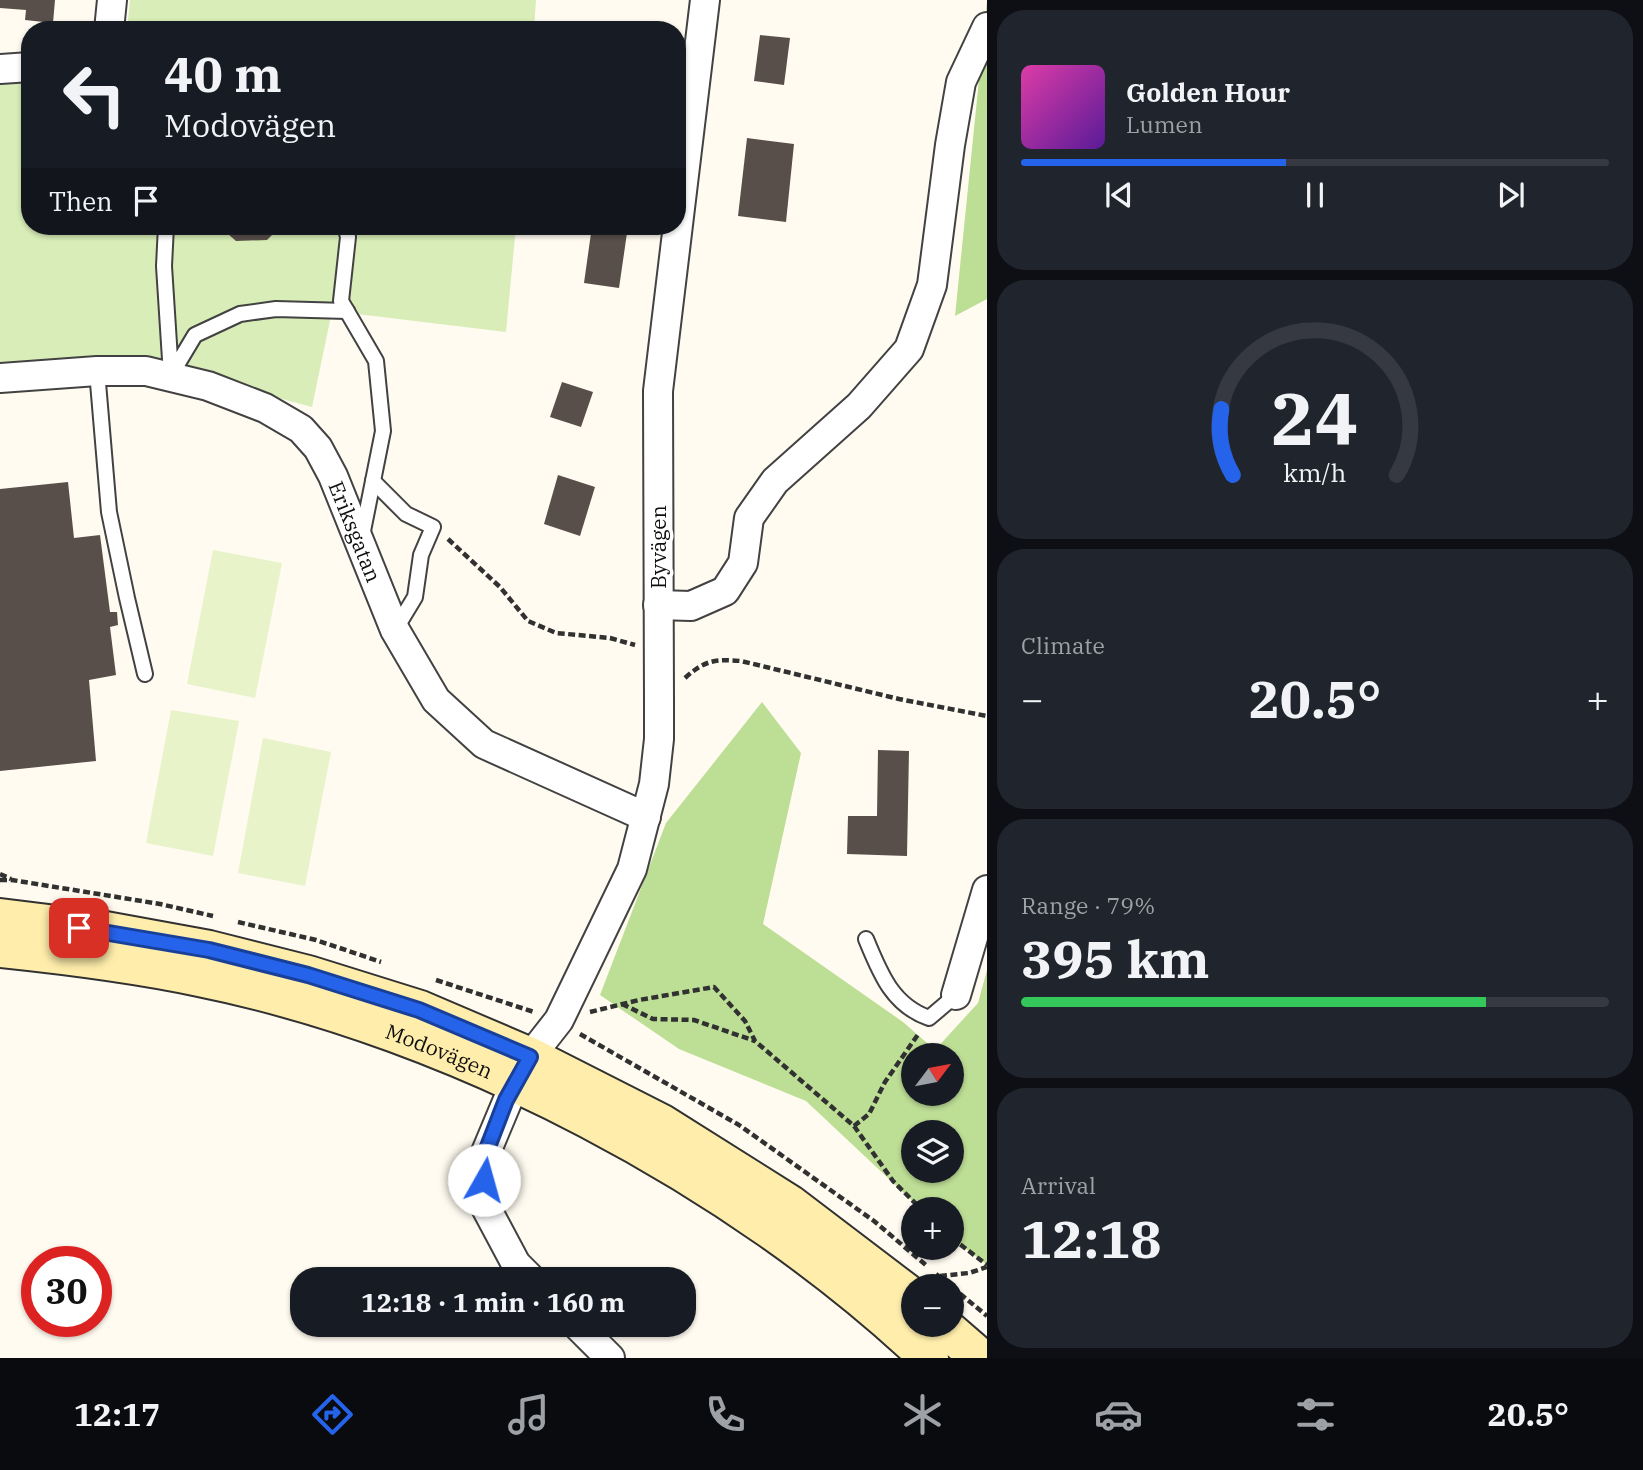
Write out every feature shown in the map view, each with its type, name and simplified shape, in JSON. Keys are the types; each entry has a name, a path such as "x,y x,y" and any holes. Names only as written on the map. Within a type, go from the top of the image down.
{"main road":[{"name":"Modovägen","path":"0,918 105,931 209,950 308,975 419,1010 523,1068 772,1231 885,1316 929,1358"},
{"name":"Modovägen","path":"0,948 98,958 189,975 300,1003 414,1040 523,1068 662,1124 903,1274"},
{"path":"955,1337 979,1358"}],"street":[{"path":"110,21 112,0"},
{"name":"Byvägen","path":"686,162 705,0"},
{"path":"658,605 691,606 725,591 743,563 749,518 775,481 859,406 909,349 932,285 961,82 987,29"},
{"path":"0,69 21,68"},
{"name":"Byvägen","path":"519,1267 484,1204 484,1157 523,1068 559,1020 632,869 654,783 659,739 659,391 677,235"},
{"name":"Eriksgatan","path":"0,378 97,371 146,371 171,375 265,408 301,429 318,448 333,476 395,630 436,700 484,744 646,817"},
{"path":"956,995 987,890"},
{"path":"589,1337 610,1358"}],"lane":[{"path":"166,235 164,266 171,375"},
{"path":"347,235 341,301 376,361 383,431 360,544"},
{"path":"171,375 195,335 240,314 276,309 347,312"},
{"path":"97,371 109,512 145,674"},
{"path":"373,481 406,514 433,527 421,555 415,597 395,630"},
{"path":"866,939 885,983 913,1012 929,1018 956,995"}],"path":[{"path":"433,527 500,587 528,621 556,633 610,638 659,652"},
{"path":"659,703 706,662 720,659 741,661 899,699 987,716"},
{"path":"0,874 12,880"},
{"path":"559,1020 622,1004 714,987 745,1021 755,1041"},
{"path":"622,1004 653,1019 694,1020 755,1041 854,1126 893,1181 909,1197"},
{"path":"854,1126 870,1114 886,1082 929,1018"},
{"path":"964,1248 987,1266"},
{"path":"964,1274 987,1266"},
{"path":"964,1297 987,1316"}],"green space":[{"path":"130,0 536,0 535,21 128,21"},
{"path":"987,1 987,299 955,316"},
{"path":"21,75 21,235 515,235 506,332 332,311 312,407 260,393 0,369 0,77"},
{"path":"213,550 282,563 255,698 187,684"},
{"path":"762,702 801,753 763,924 903,1022 927,1043 901,1043 901,1106 964,1106 964,1043 941,1043 978,1003 987,970 987,1265 964,1247 964,1197 908,1197 806,1101 679,1049 600,995 666,823"},
{"path":"171,710 239,721 213,856 146,843"},
{"path":"263,738 331,752 305,886 238,873"}],"building":[{"path":"0,0 55,0 53,21 25,20 26,10 0,8"},
{"path":"760,35 790,38 784,85 754,81"},
{"path":"747,138 794,144 786,222 738,216"},
{"path":"229,235 272,235 267,240 236,241"},
{"path":"591,235 627,235 619,288 584,283"},
{"path":"562,382 593,392 581,427 550,417"},
{"path":"558,475 595,487 580,536 544,524"},
{"path":"68,482 74,538 100,535 110,612 117,612 118,625 110,627 116,675 89,680 96,761 0,771 0,489"},
{"path":"878,750 909,751 907,856 847,854 848,816 877,816"}],"route":[{"path":"79,928 209,950 308,975 419,1010 530,1057 506,1100 484,1157 484,1180"}]}
